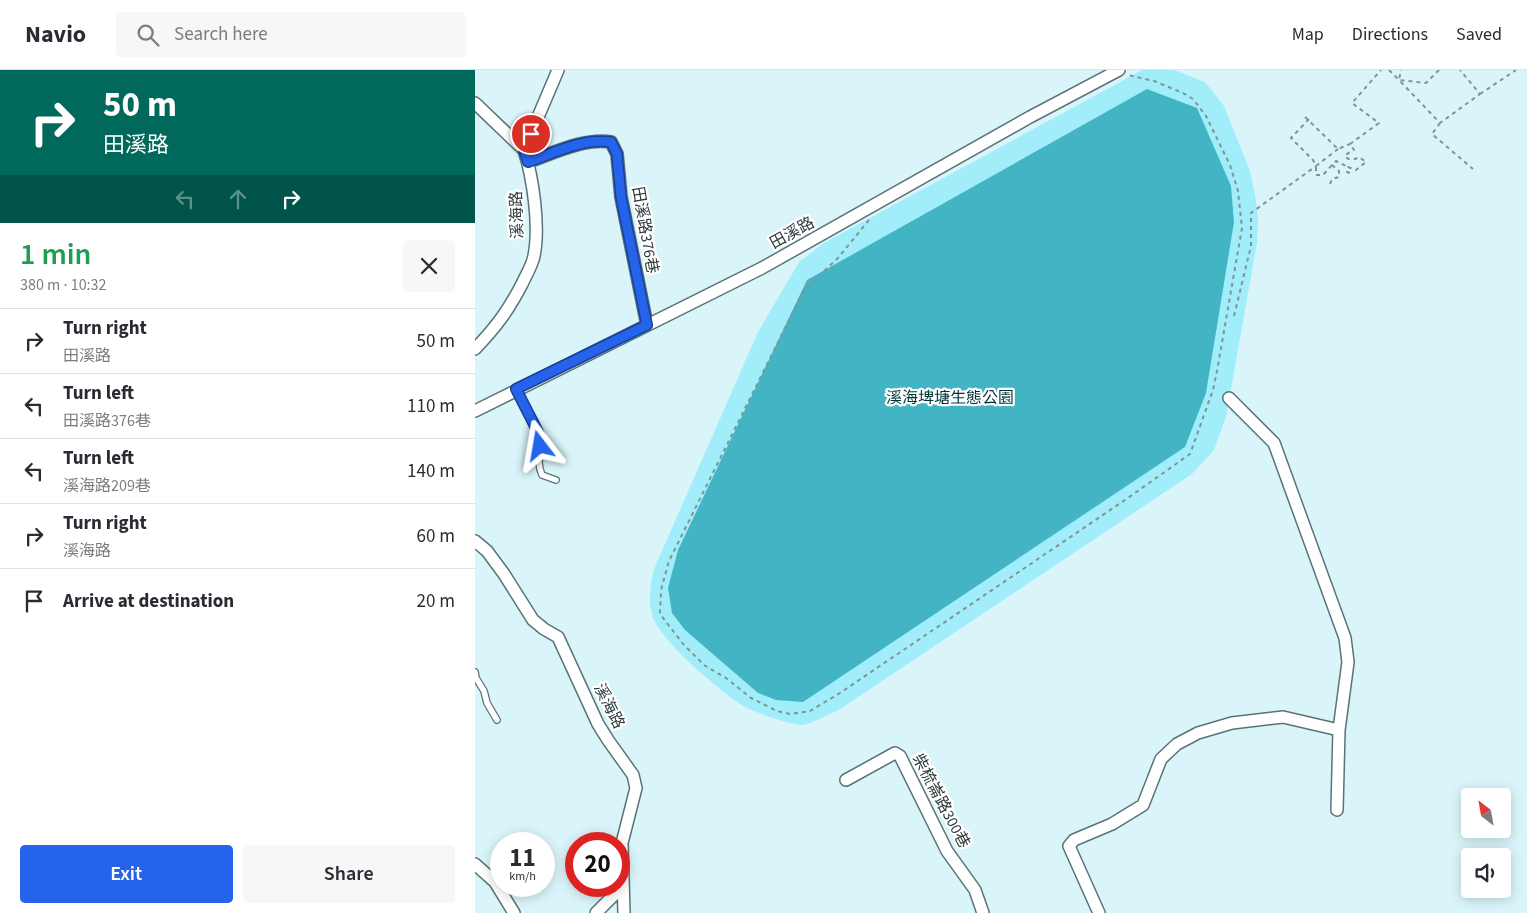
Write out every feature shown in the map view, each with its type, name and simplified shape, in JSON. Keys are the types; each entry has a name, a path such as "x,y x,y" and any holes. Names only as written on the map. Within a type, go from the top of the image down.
{"street":[{"path":"475,103 524,150 559,70"},
{"name":"田溪路","path":"475,411 761,268 1030,117 1121,72"},
{"name":"田溪路376巷","path":"528,162 578,145 602,141 611,142 617,154 621,197 647,325"},
{"name":"溪海路","path":"475,349 496,327 510,307 529,271 534,256 535,223 531,173 524,150"},
{"path":"1229,398 1274,443 1345,638 1347,662 1339,730 1337,810"},
{"name":"溪海路","path":"475,542 487,551 533,620 543,630 558,637 598,724 633,776 636,788 624,832"},
{"path":"1099,913 1069,846 1074,840 1112,824 1143,805 1161,758 1177,744 1198,733 1232,723 1283,717 1339,730"},
{"name":"柴梳崙路300巷","path":"846,780 895,753 900,756 947,851 975,890 983,913"},
{"path":"475,864 495,882 514,913"},
{"path":"596,913 612,897"},
{"name":"溪海路","path":"623,897 624,913"}],"lane":[{"path":"516,389 540,436 538,458 542,475 557,480"},
{"path":"475,672 476,678 484,691 487,703 497,720"}],"path":[{"path":"1234,316 1251,246 1251,213 1338,149 1350,144 1379,123 1352,102 1381,70"},
{"path":"1389,70 1440,123"},
{"path":"1399,80 1401,70"},
{"path":"1399,80 1425,83 1439,70"},
{"path":"1460,70 1480,94"},
{"path":"1473,169 1432,134 1440,123 1516,70"},
{"path":"874,206 869,221 838,258 804,290 669,561 661,590 660,614 684,645 704,665 726,678 751,698 777,711 790,714 810,711 840,693 1190,454 1213,390 1217,371 1242,228 1238,191 1230,165 1205,116 1193,99 1183,93 1154,82 1121,72"},
{"path":"1305,117 1338,149"},
{"path":"1309,119 1291,138 1313,160 1316,166 1316,175 1323,175 1336,161 1356,170 1367,162 1359,157 1348,159 1345,155 1354,150 1350,144"},
{"path":"1330,184 1332,178 1339,177 1339,171 1332,165"},
{"path":"1348,167 1347,172 1351,173"}],"green space":[{"name":"溪海埤塘生態公園","path":"1142,70 1174,70 1205,82 1224,106 1250,171 1255,195 1258,216 1257,243 1226,417 1214,450 1192,474 837,711 802,725 770,717 740,704 694,666 662,633 652,616 651,582 654,569 758,332 799,262 824,243"}],"shaded area":[{"name":"溪海埤塘生態公園","path":"1147,89 1197,108 1231,186 1234,222 1206,393 1185,447 803,702 776,700 758,693 685,630 672,613 668,588 678,550 807,280"}],"route":[{"path":"531,134 524,150 528,162 578,145 602,141 611,142 617,154 621,197 647,325 516,389 540,436 540,446"}]}
